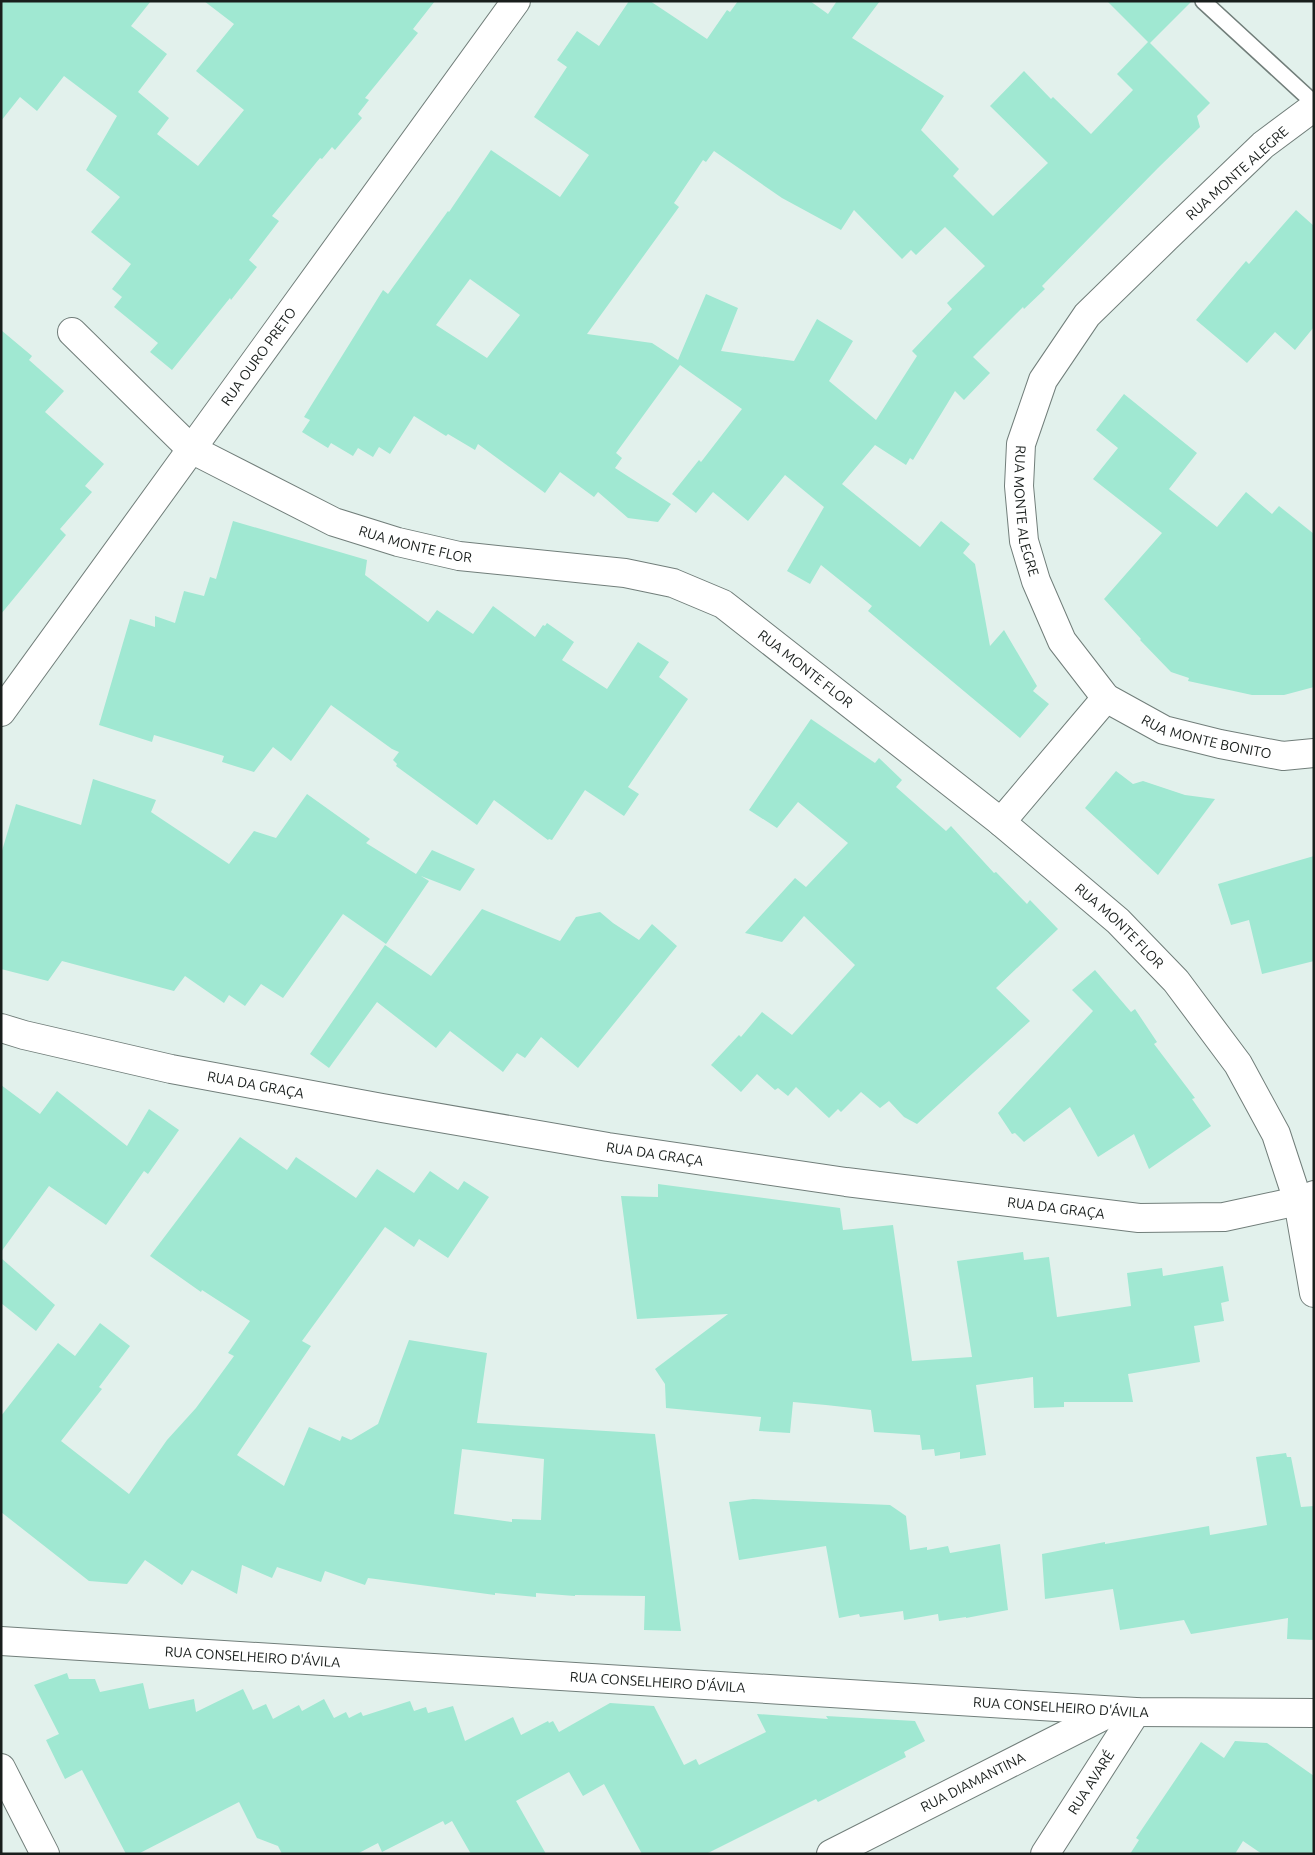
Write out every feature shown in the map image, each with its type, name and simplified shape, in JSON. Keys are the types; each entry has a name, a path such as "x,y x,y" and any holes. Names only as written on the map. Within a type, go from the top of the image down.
{"street":[{"name":"RUA OURO PRETO","path":"1,712 516,1"},
{"name":"RUA MONTE ALEGRE","path":"1106,698 1062,641 1036,581 1024,541 1019,486 1021,444 1043,380 1087,315 1264,145 1314,107"},
{"name":"RUA MONTE FLOR","path":"72,332 191,449 334,522 398,542 459,556 635,575 674,583 723,604 1002,822 1118,921 1176,981 1238,1064 1276,1134 1306,1198 1314,1293"},
{"name":"RUA MONTE BONITO","path":"1106,698 1164,730 1220,744 1284,756 1314,753"},
{"path":"1002,822 1106,698"},
{"name":"RUA DA GRAÇA","path":"1,1028 171,1069 372,1106 608,1147 846,1182 1139,1218 1224,1217 1306,1198"},
{"name":"RUA CONSELHEIRO D'ÁVILA","path":"1,1641 1124,1711 1314,1713"},
{"name":"RUA DIAMANTINA","path":"831,1854 1124,1711"},
{"name":"RUA AVARÉ","path":"1045,1854 1124,1711"},
{"path":"1,1768 44,1854"}],"lane":[{"path":"1203,1 1314,103"}],"building":[{"path":"1,1 151,1 131,26 167,54 138,92 169,118 157,134 198,166 244,110 196,71 234,24 204,1 435,1 413,29 418,33 365,98 369,100 358,114 362,118 335,150 332,147 322,159 320,158 272,216 279,221 249,260 257,267 172,370 150,352 158,343 114,307 122,297 112,289 131,264 91,232 120,197 86,170 117,116 64,76 37,111 20,97 1,121"},
{"path":"629,1 650,1 707,39 727,10 730,12 738,1 810,1 828,14 837,1 880,1 852,38 944,96 921,130 959,169 953,176 993,216 1048,163 990,106 1024,71 1051,99 1053,97 1091,134 1133,90 1117,74 1148,42 1107,1 1192,1 1150,43 1210,103 1197,116 1200,127 1042,286 1045,289 1024,309 1023,307 973,357 990,373 964,400 955,391 913,460 910,458 906,465 875,445 842,484 920,547 941,521 970,544 963,553 975,564 990,646 1004,630 1037,686 1033,691 1049,704 1020,738 868,611 872,606 821,565 810,584 787,571 824,507 785,475 748,521 713,492 696,513 672,494 699,460 701,462 742,409 680,365 616,453 622,458 615,468 671,504 658,522 628,518 598,492 594,497 560,472 545,493 478,444 475,450 448,434 446,436 414,416 390,454 379,447 373,457 358,448 353,456 331,443 328,448 302,432 310,420 304,417 383,290 388,294 449,212 491,150 560,197 589,155 534,117 567,67 557,60 577,31 599,46","holes":["714,151 782,198 841,230 854,210 902,259 911,250 916,255 945,227 985,266 947,303 952,309 912,351 917,356 876,420 829,381 853,341 817,319 794,361 721,351 738,308 706,294 678,360 652,343 587,334 679,207 674,203 703,160 706,162","470,279 520,315 487,358 436,325"]},
{"path":"1296,210 1314,226 1314,327 1295,350 1275,332 1247,363 1196,320 1246,261 1249,264"},
{"path":"1,330 32,356 29,360 64,391 45,412 104,464 85,486 92,492 60,529 66,535 1,614"},
{"path":"1124,394 1197,453 1169,489 1217,527 1246,492 1272,514 1279,506 1314,534 1314,687 1284,695 1252,695 1188,681 1189,678 1171,672 1104,599 1162,533 1093,479 1118,448 1096,430"},
{"path":"233,521 367,560 365,575 428,622 437,610 473,634 493,606 535,637 543,625 545,626 547,623 574,642 562,660 607,689 638,642 669,662 659,677 688,699 628,787 639,794 624,816 585,790 552,840 548,840 494,800 477,825 396,766 397,764 393,760 399,752 392,749 331,705 291,761 273,747 254,772 222,762 224,756 154,735 152,742 99,725 130,619 155,627 155,616 175,623 184,591 204,596 210,577 216,579"},
{"path":"811,719 875,763 879,758 902,780 896,787 946,831 951,826 994,873 996,872 1027,904 1030,900 1058,929 996,988 1030,1021 917,1124 904,1117 889,1101 880,1108 861,1092 841,1112 838,1109 829,1118 796,1087 788,1096 778,1088 775,1090 757,1074 741,1092 711,1065 739,1035 741,1037 762,1012 792,1035 855,965 804,916 782,942 745,933 795,878 806,887 848,843 798,802 777,828 749,810"},
{"path":"1116,771 1133,784 1143,781 1185,795 1215,799 1158,875 1085,808"},
{"path":"93,779 156,800 151,812 229,864 254,831 276,838 307,794 370,839 366,843 416,874 432,850 475,869 460,891 421,876 429,881 386,944 343,914 283,998 261,984 245,1006 229,995 224,1003 185,976 174,991 62,961 48,981 1,969 1,854 16,804 81,825"},
{"path":"1314,856 1314,961 1262,974 1249,920 1231,925 1218,884"},
{"path":"482,909 560,941 576,917 600,912 639,940 652,924 677,946 578,1068 541,1037 525,1058 517,1053 503,1072 450,1031 436,1048 377,1002 329,1068 310,1054 385,945 431,976"},
{"path":"1095,970 1131,1012 1135,1009 1157,1042 1154,1044 1195,1098 1192,1099 1211,1126 1149,1169 1134,1134 1098,1157 1070,1107 1024,1142 1015,1133 1012,1134 998,1113 1093,1011 1072,990"},
{"path":"1,1085 40,1114 57,1091 127,1146 149,1109 179,1130 148,1174 144,1171 106,1225 49,1186 1,1252"},
{"path":"240,1137 287,1170 296,1157 356,1198 377,1169 414,1193 430,1171 458,1190 464,1181 489,1197 448,1258 419,1239 414,1247 385,1227 302,1341 311,1346 237,1455 284,1486 309,1427 340,1441 342,1436 351,1440 378,1424 409,1340 487,1353 477,1423 655,1434 681,1631 644,1630 645,1596 575,1596 536,1593 536,1597 495,1593 495,1595 368,1578 365,1585 325,1571 321,1582 277,1567 272,1578 242,1565 237,1594 192,1570 182,1585 145,1560 127,1584 89,1581 1,1512 1,1416 58,1343 75,1356 100,1323 130,1346 99,1387 102,1389 61,1441 129,1494 167,1440 196,1408 234,1356 228,1353 250,1321 202,1290 201,1292 150,1256","holes":["462,1449 544,1459 541,1520 512,1519 512,1522 454,1514"]},
{"path":"658,1184 840,1208 843,1230 893,1225 912,1361 972,1357 957,1261 1023,1252 1024,1260 1049,1257 1057,1317 1131,1306 1127,1273 1162,1268 1163,1276 1223,1266 1229,1301 1221,1303 1224,1321 1194,1326 1200,1362 1128,1374 1133,1402 1064,1402 1064,1407 1034,1408 1033,1377 976,1385 986,1455 960,1459 960,1452 935,1456 934,1449 922,1450 920,1435 874,1432 871,1410 826,1405 793,1402 790,1433 759,1431 761,1417 666,1408 665,1384 655,1369 728,1314 637,1319 621,1196 658,1197"},
{"path":"1,1258 55,1305 36,1331 1,1303"},
{"path":"1286,1453 1287,1457 1291,1457 1301,1507 1314,1506 1314,1640 1287,1639 1288,1618 1191,1634 1184,1620 1120,1630 1113,1589 1045,1599 1042,1554 1209,1526 1210,1535 1267,1525 1256,1457"},
{"path":"753,1499 890,1505 906,1516 910,1550 927,1547 927,1550 948,1546 950,1553 1000,1544 1008,1610 939,1621 938,1614 904,1620 903,1611 860,1617 859,1614 839,1618 826,1546 739,1560 729,1502"},
{"path":"67,1673 69,1679 95,1679 100,1692 143,1683 149,1709 194,1699 196,1712 243,1689 253,1710 266,1704 273,1719 299,1705 302,1711 324,1699 334,1718 346,1712 349,1718 361,1712 363,1716 410,1701 414,1711 426,1707 428,1713 453,1706 465,1741 513,1717 521,1735 548,1721 549,1723 553,1721 559,1732 610,1703 654,1706 684,1765 696,1759 699,1765 766,1732 757,1714 828,1719 826,1716 915,1721 925,1741 904,1752 906,1757 818,1802 816,1799 706,1854 642,1854 604,1784 583,1796 569,1772 516,1801 546,1854 471,1854 452,1821 445,1825 443,1821 382,1852 378,1843 357,1854 282,1854 278,1846 257,1838 239,1802 138,1854 126,1854 82,1770 65,1779 46,1740 59,1734 34,1685"},
{"path":"1235,1741 1267,1743 1314,1776 1314,1854 1262,1854 1243,1841 1235,1854 1130,1854 1139,1840 1136,1838 1201,1742 1224,1758"}]}
